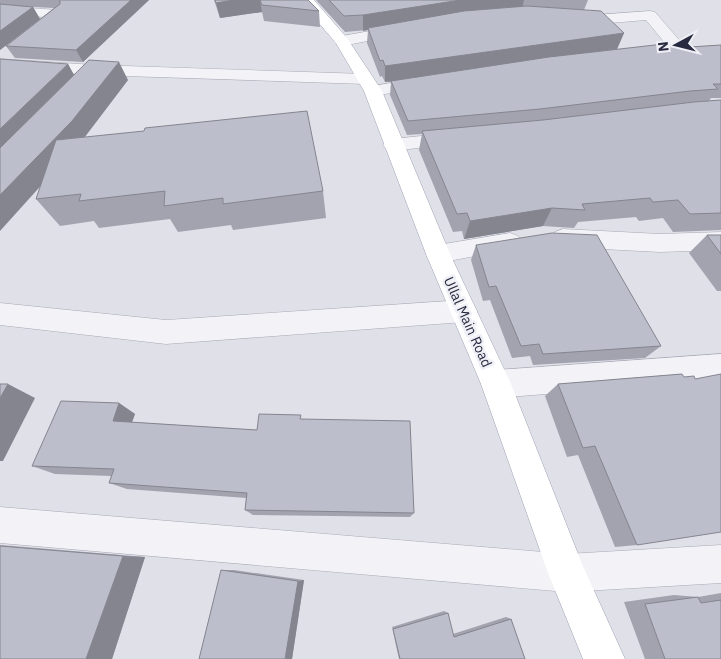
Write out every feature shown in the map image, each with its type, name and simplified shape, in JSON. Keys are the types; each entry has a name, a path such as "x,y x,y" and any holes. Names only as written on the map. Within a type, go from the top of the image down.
{"main road":[{"name":"Ullal Main Road","path":"306,0 342,41 369,85 438,254 496,384 568,573 604,659"}],"street":[{"path":"637,0 680,51"},
{"path":"0,10 58,14 0,60"},
{"path":"559,19 586,21 650,15"},
{"path":"342,41 422,27"},
{"path":"0,64 369,85 439,80"},
{"path":"82,84 96,70"},
{"path":"393,145 478,136"},
{"path":"438,254 539,237 660,243 721,241"},
{"path":"0,314 166,332 464,310"},
{"path":"496,384 721,367"},
{"path":"0,525 568,573 721,564"}],"building":[{"path":"59,0 131,0 76,50 6,46 60,4"},
{"path":"215,0 234,0 216,3"},
{"path":"260,0 308,0 319,11 262,5"},
{"path":"329,0 461,0 363,15 344,16"},
{"path":"0,4 33,7 0,31"},
{"path":"527,6 601,11 624,33 385,66 383,60 380,61 368,28 464,11"},
{"path":"687,44 690,47 721,45 721,84 713,84 718,89 540,109 408,121 391,81 549,57 655,45"},
{"path":"0,59 68,64 0,129"},
{"path":"89,60 119,62 72,121 0,195 0,148"},
{"path":"721,100 721,213 690,214 678,200 653,202 650,198 582,204 585,210 552,208 470,221 467,213 457,214 422,131 543,120"},
{"path":"307,111 323,191 223,204 223,198 164,206 165,191 79,201 81,194 36,199 56,140 144,131 145,128"},
{"path":"552,233 597,235 661,346 543,354 539,344 521,346 496,286 489,287 476,245"},
{"path":"707,235 721,235 721,254"},
{"path":"682,374 684,377 694,376 695,379 721,374 721,532 637,545 595,446 583,448 558,384"},
{"path":"0,384 8,384 0,398"},
{"path":"61,401 119,403 113,421 257,430 259,414 301,415 300,419 410,421 414,513 245,510 247,493 109,483 114,469 32,466"},
{"path":"0,546 123,556 86,659 0,659"},
{"path":"221,570 298,581 285,659 199,659"},
{"path":"698,597 701,603 721,600 721,659 665,659 645,604"},
{"path":"448,613 454,637 511,619 525,659 400,659 393,629"}]}
